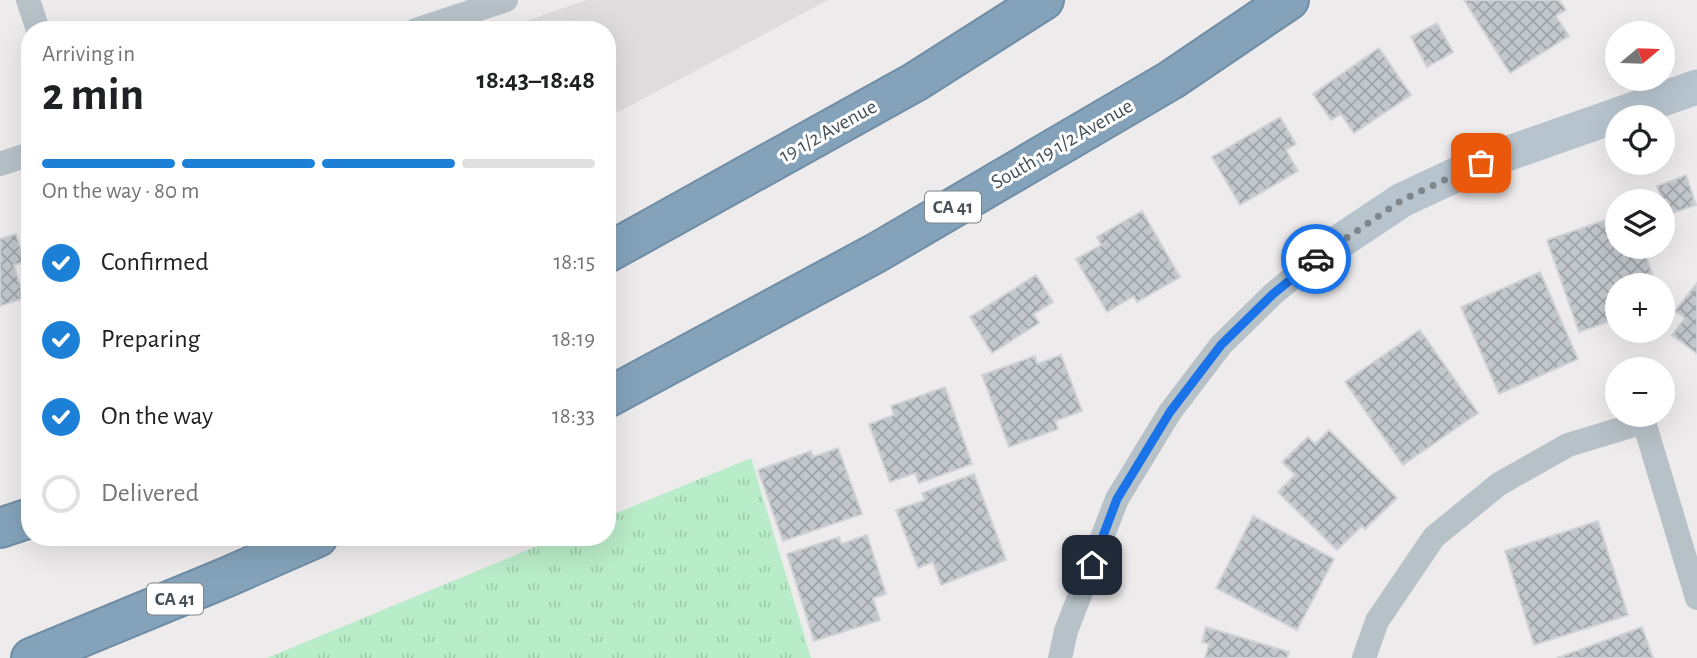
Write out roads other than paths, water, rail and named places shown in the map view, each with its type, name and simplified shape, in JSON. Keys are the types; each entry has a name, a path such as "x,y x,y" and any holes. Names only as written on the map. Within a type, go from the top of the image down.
{"highway":[{"name":"19 1/2 Avenue","path":"616,248 915,82 1044,0"},
{"name":"South 19 1/2 Avenue","path":"616,393 876,253 1171,80 1289,0"},
{"path":"0,528 21,521"},
{"name":"CA 41","path":"31,658 298,546"}],"street":[{"path":"28,0 35,21"},
{"path":"443,21 506,0"},
{"path":"1060,658 1066,631 1117,499 1170,412 1221,345 1273,294 1324,252 1402,200 1481,163 1697,87"},
{"path":"0,164 21,157"},
{"path":"1364,658 1377,621 1434,537 1499,484 1568,445 1644,422 1697,598"}]}
